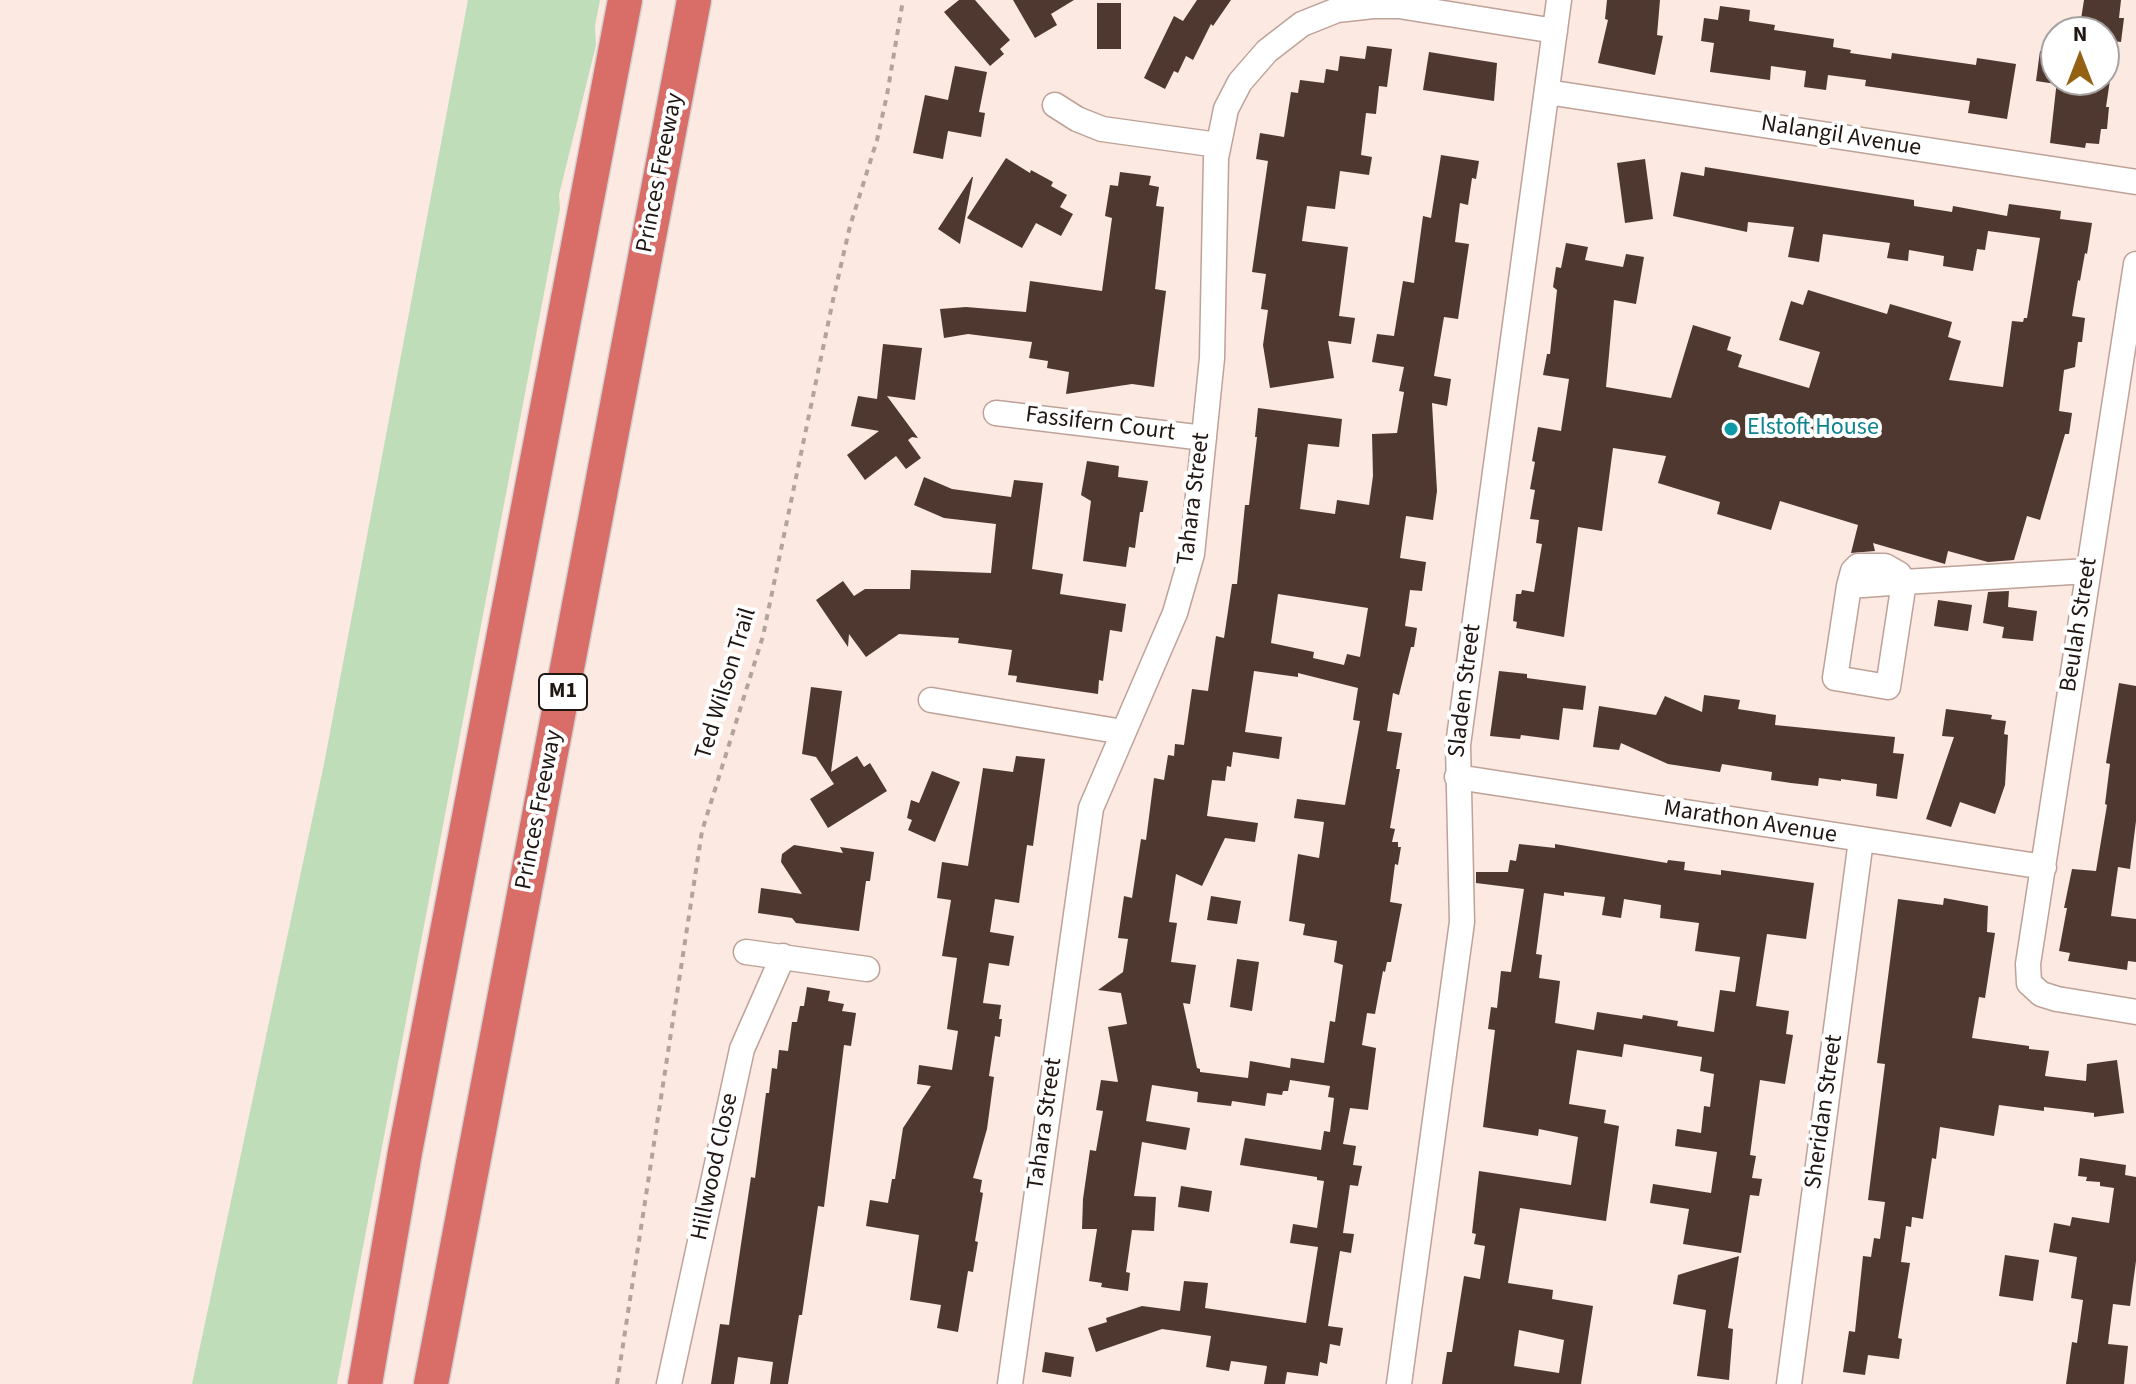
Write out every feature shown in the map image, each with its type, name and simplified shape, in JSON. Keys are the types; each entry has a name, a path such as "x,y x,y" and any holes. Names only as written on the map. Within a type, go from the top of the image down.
{"highway":[{"path":"365,1384 405,1152 625,0"},
{"name":"Princes Freeway","path":"431,1384 694,0"}],"street":[{"name":"Sladen Street","path":"1399,1384 1462,922 1457,777 1459,735 1559,0"},
{"name":"Tahara Street","path":"1010,1384 1091,808 1175,613 1192,554 1212,358 1218,145 1232,96 1249,70 1278,41 1321,7 1387,5 1555,31"},
{"name":"Nalangil Avenue","path":"1547,92 2136,182"},
{"path":"1055,105 1077,119 1102,129 1218,145"},
{"name":"Beulah Street","path":"2136,264 2132,316 2088,571 2028,974 2031,986 2041,994 2136,1012"},
{"name":"Fassifern Court","path":"996,413 1204,438"},
{"path":"1904,582 1888,687 1835,678 1849,586 1904,582 2088,571"},
{"path":"931,700 1123,732"},
{"name":"Marathon Avenue","path":"1457,777 2044,867"},
{"name":"Sheridan Street","path":"1789,1384 1861,840"},
{"path":"746,952 867,969"},
{"name":"Hillwood Close","path":"669,1384 742,1049 783,956"}],"path":[{"name":"Ted Wilson Trail","path":"617,1384 702,831 763,636 833,300 850,226 877,140 887,95 903,0"}],"green space":[{"path":"468,0 600,0 595,26 596,45 559,195 560,209 337,1384 192,1384 324,764"}],"building":[{"path":"959,0 975,0 1010,40 1000,49 1004,54 990,66 944,12"},
{"path":"1013,0 1074,0 1051,14 1057,25 1035,38"},
{"path":"1197,0 1231,0 1213,26 1211,24 1193,60 1186,56 1165,89 1144,78 1174,16 1183,21"},
{"path":"1607,0 1660,0 1657,35 1663,36 1655,75 1598,63 1608,20 1605,19"},
{"path":"2084,0 2121,0 2119,16 2082,16"},
{"path":"1097,3 1121,3 1121,49 1097,49"},
{"path":"1720,6 1750,10 1749,21 1775,25 1774,30 1834,39 1833,47 1851,50 1850,53 1891,59 1892,53 1976,65 1977,58 2016,64 2007,119 1968,113 1970,101 1865,86 1866,80 1828,75 1826,90 1804,87 1806,71 1771,66 1770,80 1710,72 1714,43 1701,41 1704,18 1718,20"},
{"path":"2120,18 2124,18 2121,42"},
{"path":"1367,46 1392,49 1387,87 1379,86 1376,114 1366,113 1361,155 1372,157 1369,175 1340,171 1335,209 1307,206 1302,241 1348,247 1339,316 1355,318 1351,344 1328,341 1334,378 1270,388 1263,345 1268,310 1261,309 1266,274 1252,272 1268,161 1256,159 1260,133 1284,137 1291,92 1298,93 1300,80 1324,83 1326,69 1338,71 1340,56 1365,59"},
{"path":"2040,51 2040,82 2036,81"},
{"path":"1429,52 1497,63 1494,101 1423,90"},
{"path":"955,66 987,72 979,112 985,113 981,137 948,131 943,159 913,153 925,95 948,100"},
{"path":"2055,96 2108,96 2107,129 2101,129 2099,144 2086,143 2085,148 2050,143"},
{"path":"1441,155 1479,161 1476,179 1472,178 1468,205 1460,203 1455,242 1469,244 1458,319 1444,317 1434,376 1451,379 1447,406 1432,403 1437,491 1433,520 1406,516 1400,558 1426,562 1422,591 1410,590 1405,626 1417,628 1414,647 1411,647 1399,695 1393,693 1387,731 1402,733 1396,769 1400,769 1390,828 1395,829 1392,842 1398,842 1398,847 1401,847 1398,865 1395,864 1390,902 1402,904 1391,962 1387,962 1383,971 1375,1014 1367,1013 1362,1045 1376,1048 1368,1110 1350,1108 1343,1144 1356,1146 1353,1165 1362,1166 1358,1186 1350,1185 1343,1233 1354,1234 1351,1253 1340,1251 1328,1326 1343,1328 1340,1346 1330,1344 1327,1364 1320,1362 1318,1376 1287,1372 1285,1384 1264,1384 1267,1366 1231,1361 1229,1371 1206,1367 1211,1336 1162,1329 1096,1352 1088,1328 1107,1322 1106,1318 1142,1306 1180,1311 1184,1281 1208,1283 1205,1308 1306,1323 1318,1247 1290,1243 1293,1224 1317,1228 1324,1181 1317,1180 1317,1177 1240,1165 1245,1138 1321,1150 1324,1131 1330,1132 1334,1098 1328,1097 1330,1086 1290,1080 1288,1091 1283,1091 1282,1095 1267,1093 1265,1106 1232,1101 1231,1106 1197,1102 1198,1092 1152,1085 1146,1121 1190,1128 1186,1150 1142,1142 1134,1196 1156,1197 1154,1231 1132,1230 1126,1272 1130,1273 1128,1291 1101,1287 1102,1283 1089,1281 1097,1229 1082,1229 1090,1150 1096,1151 1103,1111 1096,1110 1101,1080 1118,1082 1108,1027 1127,1024 1121,993 1098,990 1123,972 1128,939 1118,938 1124,896 1132,898 1141,839 1146,840 1154,778 1164,780 1168,755 1174,756 1175,744 1184,745 1192,689 1208,691 1216,636 1224,638 1232,584 1237,584 1245,505 1249,505 1258,408 1342,419 1339,447 1308,444 1300,509 1335,514 1337,500 1369,505 1373,476 1372,434 1397,433 1404,392 1399,391 1404,367 1372,362 1377,334 1394,336 1403,281 1414,283 1423,216 1431,218","holes":["1278,594 1368,608 1360,657 1347,654 1344,665 1313,658 1314,652 1271,643","1254,671 1298,677 1298,673 1358,688 1353,720 1360,721 1345,805 1297,799 1294,818 1324,822 1319,858 1298,854 1289,921 1305,924 1303,935 1337,941 1334,962 1343,965 1335,1022 1330,1021 1324,1063 1291,1058 1290,1068 1250,1061 1248,1078 1200,1072 1197,1068 1183,1003 1190,1004 1196,965 1171,962 1177,923 1169,922 1176,874 1202,886 1225,838 1255,842 1258,823 1207,816 1212,780 1225,781 1233,752 1279,759 1282,737 1245,732"]},
{"path":"1006,158 1030,173 1031,170 1053,182 1051,186 1067,195 1060,207 1073,214 1061,236 1036,223 1022,248 967,218"},
{"path":"1645,159 1653,219 1625,223 1617,163"},
{"path":"1705,167 1914,200 1914,206 1952,212 1953,206 2007,216 2009,204 2061,211 2060,219 2092,223 2072,316 2085,318 2082,342 2078,342 2075,367 2064,370 2059,411 2072,413 2069,434 2065,434 2040,520 2027,516 2014,560 1988,562 1948,551 1945,564 1873,543 1875,551 1851,553 1858,525 1780,501 1771,530 1717,514 1720,502 1658,483 1666,456 1613,448 1602,531 1578,527 1564,637 1516,628 1517,622 1513,621 1516,594 1521,594 1522,590 1534,592 1542,544 1536,543 1539,520 1530,519 1535,490 1530,489 1535,462 1532,461 1538,427 1561,431 1569,379 1543,375 1547,354 1550,354 1557,290 1553,287 1556,267 1561,268 1566,243 1588,247 1585,260 1623,267 1626,254 1644,257 1636,304 1614,300 1606,387 1671,398 1693,325 1731,337 1727,350 1742,355 1738,367 1809,388 1820,352 1779,340 1791,301 1803,305 1808,290 1887,314 1890,304 1952,322 1948,337 1961,341 1949,380 2003,387 2012,321 2023,322 2027,318 2040,238 1988,231 1985,250 1977,249 1973,271 1943,266 1944,256 1909,250 1908,261 1887,258 1890,243 1823,234 1819,262 1788,257 1794,227 1748,222 1747,232 1673,216 1681,172 1704,176"},
{"path":"1120,172 1151,176 1149,185 1159,187 1156,206 1164,207 1155,289 1166,291 1154,387 1132,384 1066,394 1069,372 1047,368 1048,361 1029,358 1032,342 968,334 944,338 940,309 966,307 1026,312 1030,281 1102,291 1112,218 1105,216 1110,185 1118,186"},
{"path":"973,177 960,244 938,229"},
{"path":"883,344 922,348 915,400 887,396 918,438 908,440 921,458 906,469 896,456 865,480 847,455 879,431 851,426 858,396 877,399"},
{"path":"1087,461 1119,466 1118,477 1148,481 1135,548 1129,547 1126,567 1083,561 1091,501 1081,495"},
{"path":"924,477 952,489 1011,497 1014,480 1043,483 1032,569 1063,574 1060,594 1126,604 1122,632 1110,630 1103,681 1099,680 1098,694 1016,682 1017,676 1008,675 1012,650 958,643 959,638 899,634 866,657 849,634 848,647 816,600 843,581 854,596 865,589 910,589 911,570 991,573 996,524 944,518 914,505"},
{"path":"2009,591 2008,607 2037,611 2033,641 2002,638 2004,627 1983,623 1988,592"},
{"path":"1938,600 1972,605 1968,631 1934,626"},
{"path":"1499,671 1586,686 1583,710 1563,708 1559,740 1521,735 1520,739 1490,736"},
{"path":"2119,683 2136,686 2136,821 2130,869 2118,867 2111,916 2136,919 2136,962 2128,961 2127,970 2068,961 2070,953 2059,951 2072,869 2096,871 2107,805 2110,764 2106,763"},
{"path":"811,687 842,691 831,772 857,756 864,767 870,763 887,791 828,828 810,799 834,784 816,757 802,754"},
{"path":"1704,695 1740,700 1738,709 1776,715 1775,725 1895,737 1893,753 1904,754 1897,799 1876,796 1877,784 1819,778 1818,786 1791,783 1771,780 1772,772 1722,764 1720,772 1668,764 1621,743 1619,750 1593,747 1599,706 1656,715 1665,696 1702,712"},
{"path":"1946,709 1992,715 1991,719 2006,721 2004,734 2008,735 2005,785 1995,814 1960,802 1951,827 1926,819 1954,737 1942,736"},
{"path":"1016,756 1045,759 1033,846 1027,845 1019,903 995,899 990,932 1014,936 1009,966 989,963 983,1003 1001,1005 999,1019 1002,1019 1000,1037 995,1036 989,1076 994,1077 987,1129 973,1178 982,1180 980,1192 983,1193 975,1241 978,1242 973,1272 968,1271 958,1332 937,1328 941,1305 910,1300 919,1235 866,1226 870,1200 888,1203 903,1128 931,1086 917,1084 919,1065 952,1070 958,1031 947,1029 957,958 942,956 951,900 937,898 942,862 968,866 983,768 1013,772"},
{"path":"932,771 960,782 935,842 908,830 912,820 907,818 911,800 919,803"},
{"path":"1519,844 1555,848 1555,844 1667,863 1668,860 1685,862 1684,870 1721,875 1721,870 1814,883 1806,939 1767,934 1756,1006 1789,1011 1786,1034 1793,1035 1785,1084 1760,1080 1750,1155 1756,1156 1752,1178 1762,1179 1759,1196 1750,1195 1741,1253 1683,1244 1689,1209 1650,1203 1653,1184 1711,1193 1717,1152 1675,1146 1677,1129 1701,1133 1704,1106 1710,1107 1714,1074 1700,1071 1702,1057 1624,1044 1622,1057 1577,1050 1569,1104 1606,1110 1604,1123 1619,1126 1606,1221 1520,1208 1508,1283 1553,1290 1552,1299 1593,1306 1581,1384 1442,1384 1447,1352 1452,1352 1464,1276 1480,1279 1485,1246 1474,1244 1476,1234 1472,1233 1479,1171 1571,1185 1578,1137 1539,1129 1538,1136 1483,1127 1495,1030 1488,1029 1491,1007 1497,1008 1501,971 1511,972 1524,889 1476,883 1476,872 1508,872 1510,860 1516,861","holes":["1564,892 1605,897 1602,915 1621,918 1624,899 1661,905 1660,918 1699,923 1695,951 1740,957 1735,992 1720,990 1714,1032 1677,1026 1678,1021 1643,1015 1642,1019 1597,1012 1594,1030 1555,1023 1560,981 1539,978 1542,955 1536,954 1544,893 1564,896","1519,1330 1564,1340 1559,1373 1514,1366"]},
{"path":"794,845 843,853 840,847 874,852 870,881 866,881 859,931 796,923 792,918 758,913 761,888 802,894 781,862 782,854"},
{"path":"1211,896 1241,901 1237,924 1207,920"},
{"path":"1944,898 1988,906 1987,932 1995,933 1985,998 1979,997 1972,1038 2049,1051 2045,1076 2086,1081 2087,1064 2117,1060 2124,1113 2094,1117 2094,1113 1999,1105 1994,1136 1940,1127 1923,1219 1912,1217 1911,1227 1906,1226 1901,1262 1910,1263 1898,1338 1902,1339 1899,1359 1868,1355 1865,1375 1843,1372 1849,1331 1855,1332 1863,1256 1871,1257 1874,1238 1880,1239 1885,1202 1868,1200 1885,1064 1877,1063 1898,899 1943,905"},
{"path":"1237,959 1259,962 1252,1011 1230,1007"},
{"path":"807,987 830,991 828,1001 844,1004 842,1011 856,1013 851,1046 844,1045 824,1207 818,1206 788,1384 770,1384 773,1362 738,1357 734,1384 711,1384 720,1324 729,1325 751,1177 755,1178 772,1068 777,1069 779,1050 788,1051 792,1022 797,1022 800,1006 804,1006"},
{"path":"2080,1158 2126,1165 2125,1175 2136,1177 2136,1261 2130,1306 2113,1304 2108,1344 2128,1346 2124,1384 2066,1384 2072,1342 2077,1343 2083,1300 2071,1298 2077,1257 2049,1252 2054,1223 2070,1226 2072,1217 2109,1223 2114,1188 2100,1186 2100,1182 2086,1181 2087,1177 2078,1176"},
{"path":"1181,1186 1212,1191 1209,1212 1178,1207"},
{"path":"2005,1255 2039,1260 2033,1301 1999,1296"},
{"path":"1739,1256 1728,1328 1733,1329 1729,1380 1697,1376 1706,1310 1673,1304 1678,1275"},
{"path":"1045,1352 1074,1357 1071,1377 1042,1372"}],"place":[{"name":"Elstoft House","path":"1731,429"}]}
